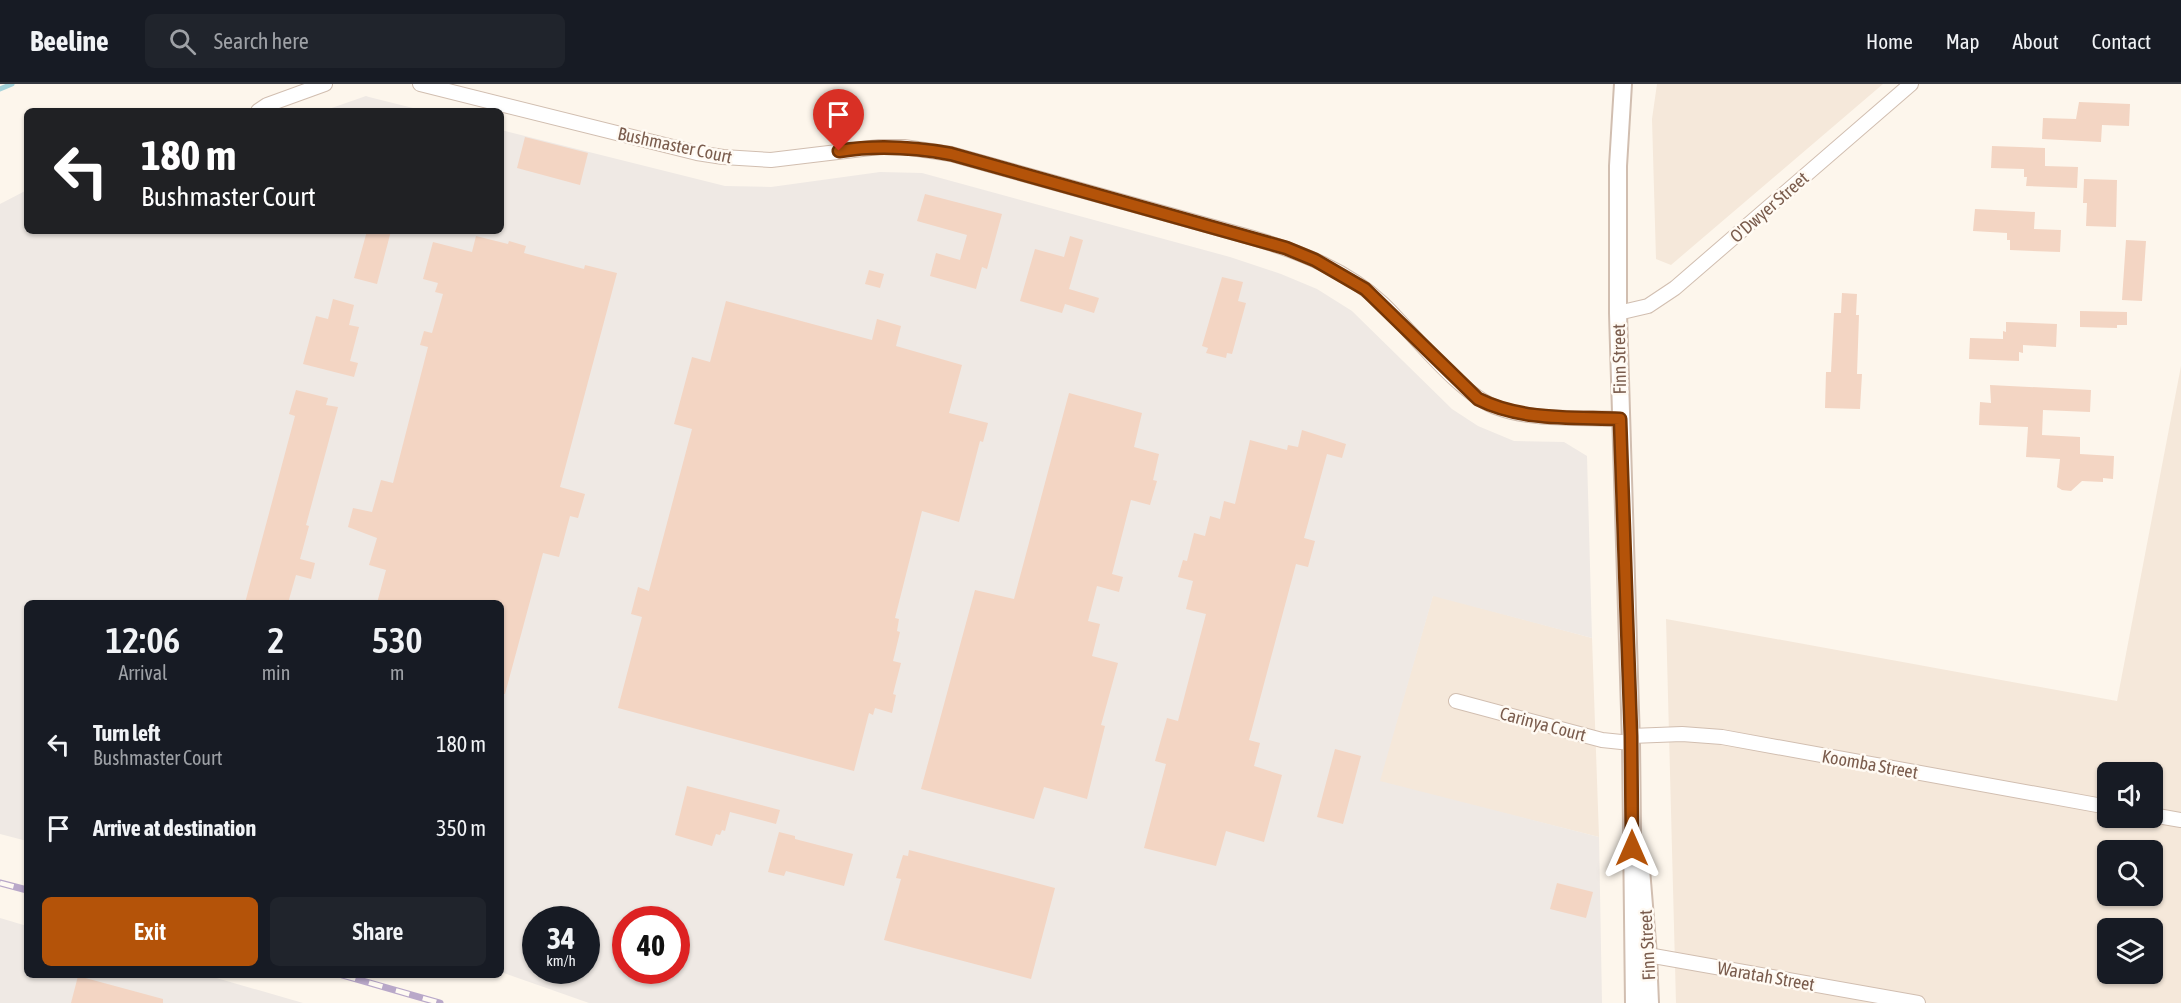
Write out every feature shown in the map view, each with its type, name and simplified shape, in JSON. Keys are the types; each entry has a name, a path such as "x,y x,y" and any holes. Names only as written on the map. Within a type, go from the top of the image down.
{"street":[{"path":"262,108 326,84"},
{"name":"Bushmaster Court","path":"420,84 723,158 771,160 879,147 904,147 951,154 1186,219 1286,248 1341,274 1381,302 1461,384 1478,399 1496,408 1533,415 1620,419"},
{"name":"Finn Street","path":"1623,84 1618,166 1620,419 1640,955 1650,1003"},
{"name":"O'Dwyer Street","path":"1618,313 1648,306 1675,288 1911,84"},
{"name":"Carinya Court","path":"1456,701 1602,740 1631,740"},
{"name":"Koomba Street","path":"1631,740 1682,734 1722,737 2097,805"},
{"path":"2163,817 2181,820"},
{"name":"Finn Street","path":"1634,1003 1640,955"},
{"name":"Waratah Street","path":"1640,955 1918,1003"}],"shaded area":[{"path":"1657,84 1883,84 1671,265 1656,259 1652,119"},
{"path":"366,96 413,108 332,108"},
{"path":"504,131 725,186 771,187 880,172 922,173 1230,257 1317,289 1352,311 1452,409 1478,426 1514,441 1564,442 1587,456 1592,638 1433,596 1380,781 1599,837 1602,1003 589,1003 535,984 600,984 600,906 522,906 522,979 504,973 504,600 24,600 24,840 0,834 0,204 24,192 24,234 504,234"},
{"path":"2181,366 2181,1003 1676,1003 1666,619 2117,701"},
{"path":"1433,595 1592,638 1599,837 1379,782"},
{"path":"0,918 24,925 24,978 216,978 303,1003 0,1003"}],"building":[{"path":"2079,102 2130,104 2129,126 2102,125 2101,142 2042,139 2043,118 2076,119"},
{"path":"525,137 588,153 580,185 517,168"},
{"path":"1992,146 2045,148 2045,166 2078,167 2077,188 2026,186 2027,177 2024,177 2024,169 1991,168"},
{"path":"2084,179 2117,180 2116,227 2086,226 2087,203 2083,203"},
{"path":"925,194 1002,214 987,269 982,267 976,289 930,276 936,253 960,260 967,235 917,221"},
{"path":"1975,209 2035,212 2034,229 2061,230 2060,252 2010,250 2007,233 1973,231"},
{"path":"366,234 390,234 377,284 354,278"},
{"path":"476,236 526,246 524,253 584,269 585,265 617,273 560,487 585,494 578,518 570,516 559,557 543,553 505,694 504,600 378,600 386,570 369,565 377,538 348,527 353,508 372,512 381,480 393,483 428,347 420,345 424,331 432,333 443,294 435,292 438,283 423,279 433,242 472,252"},
{"path":"1070,236 1083,240 1069,289 1099,298 1094,313 1065,304 1062,313 1020,301 1035,249 1064,257"},
{"path":"2126,240 2146,241 2142,301 2122,300"},
{"path":"869,270 884,274 880,288 865,284"},
{"path":"1222,277 1243,282 1238,301 1246,303 1232,354 1227,353 1226,358 1206,353 1208,348 1202,346"},
{"path":"1842,293 1857,294 1856,315 1859,315 1857,374 1862,374 1860,409 1825,408 1826,372 1831,372 1834,313 1841,313"},
{"path":"333,299 354,305 349,325 359,327 350,361 358,363 354,377 303,364 316,316 328,319"},
{"path":"726,301 872,340 877,319 901,326 896,346 962,365 949,413 988,423 983,442 980,441 959,522 922,511 895,618 899,619 897,631 900,632 893,661 901,663 893,694 896,695 892,713 875,708 873,715 869,713 854,771 618,708 642,617 631,614 638,587 649,591 692,429 674,424 692,357 710,362"},
{"path":"2080,311 2127,312 2127,325 2117,325 2117,328 2080,327"},
{"path":"2006,322 2057,324 2056,347 2023,345 2023,353 2019,352 2019,361 1969,359 1970,338 2003,339"},
{"path":"1990,385 2091,390 2090,412 2043,410 2042,435 2080,437 2080,454 2114,456 2113,479 2103,478 2103,482 2082,481 2071,491 2057,487 2060,459 2026,457 2028,427 1979,425 1980,402 1991,403"},
{"path":"296,390 328,398 326,405 338,407 306,525 309,526 300,559 315,563 311,579 296,575 289,600 246,600 295,416 289,414"},
{"path":"1069,393 1142,413 1134,447 1159,454 1153,480 1157,481 1150,505 1131,500 1112,574 1123,577 1119,592 1097,586 1088,621 1100,624 1092,656 1118,663 1101,725 1105,726 1087,799 1044,787 1034,819 921,789 975,590 1014,599"},
{"path":"1302,430 1346,444 1342,458 1327,454 1304,538 1315,541 1308,567 1296,564 1249,740 1260,743 1254,766 1282,775 1264,842 1226,831 1216,866 1144,848 1166,764 1155,761 1167,718 1178,721 1206,614 1186,609 1193,581 1178,577 1183,560 1187,561 1194,533 1205,536 1210,516 1220,519 1224,501 1235,504 1250,440 1287,450 1288,445 1298,447"},
{"path":"1335,749 1361,756 1343,824 1317,817"},
{"path":"687,786 780,810 776,824 730,812 725,831 722,830 720,835 716,834 712,846 675,835"},
{"path":"779,832 795,836 795,839 853,854 844,886 786,871 784,876 768,872"},
{"path":"909,850 1055,888 1031,979 884,940 901,879 896,878 903,855 908,856"},
{"path":"1557,883 1593,892 1586,918 1550,909"},
{"path":"77,978 85,978 163,999 163,1003 71,1003"}],"waterway":[{"path":"0,89 12,84"}],"railway":[{"path":"0,883 24,889"},
{"path":"352,978 440,1003"}],"route":[{"path":"839,151 904,147 951,154 1286,248 1315,260 1365,289 1402,322 1478,399 1496,408 1514,413 1620,419 1631,736 1632,848"}]}
